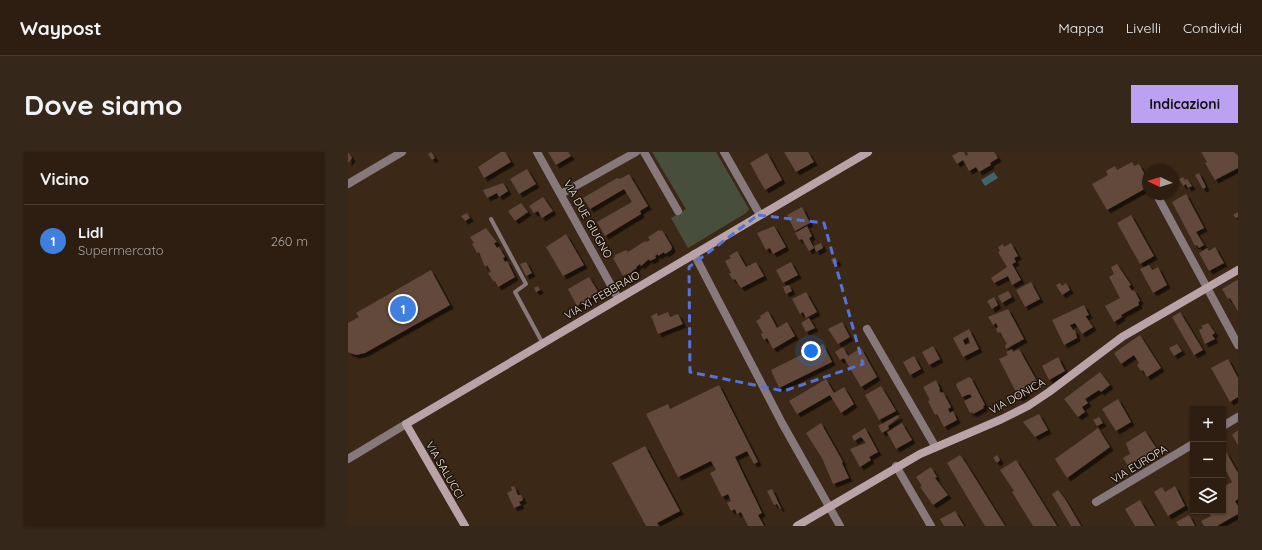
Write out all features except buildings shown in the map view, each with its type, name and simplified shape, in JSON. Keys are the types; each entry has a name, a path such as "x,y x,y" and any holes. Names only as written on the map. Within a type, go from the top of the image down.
{"main road":[{"name":"VIA XI FEBBRAIO","path":"406,424 542,342 868,152"},
{"name":"VIA DONICA","path":"797,526 830,508 896,466 934,446 1002,419 1028,406 1122,337 1238,270"},
{"name":"VIA SALUCCI","path":"406,424 465,526"}],"street":[{"path":"348,184 402,152"},
{"name":"VIA DUE GIUGNO","path":"537,152 618,298"},
{"path":"561,194 636,152"},
{"path":"644,152 678,211"},
{"path":"724,152 760,215"},
{"path":"1160,200 1238,345"},
{"path":"694,254 782,424 840,526"},
{"path":"867,329 934,446"},
{"path":"1226,424 1238,417"},
{"name":"VIA XI FEBBRAIO","path":"348,460 406,424"},
{"name":"VIA EUROPA","path":"1096,502 1190,446"},
{"path":"896,466 931,526"}],"lane":[{"path":"491,219 526,284 514,292 542,342"}],"highlighted area":[{"path":"758,215 824,223 863,364 784,391 690,372 689,267"}],"green space":[{"path":"652,152 716,152 749,209 746,213 688,248 671,218 686,209"}],"water":[{"path":"994,172 998,178 985,186 981,180"}],"place":[{"name":"Lidl","path":"403,309"}]}
